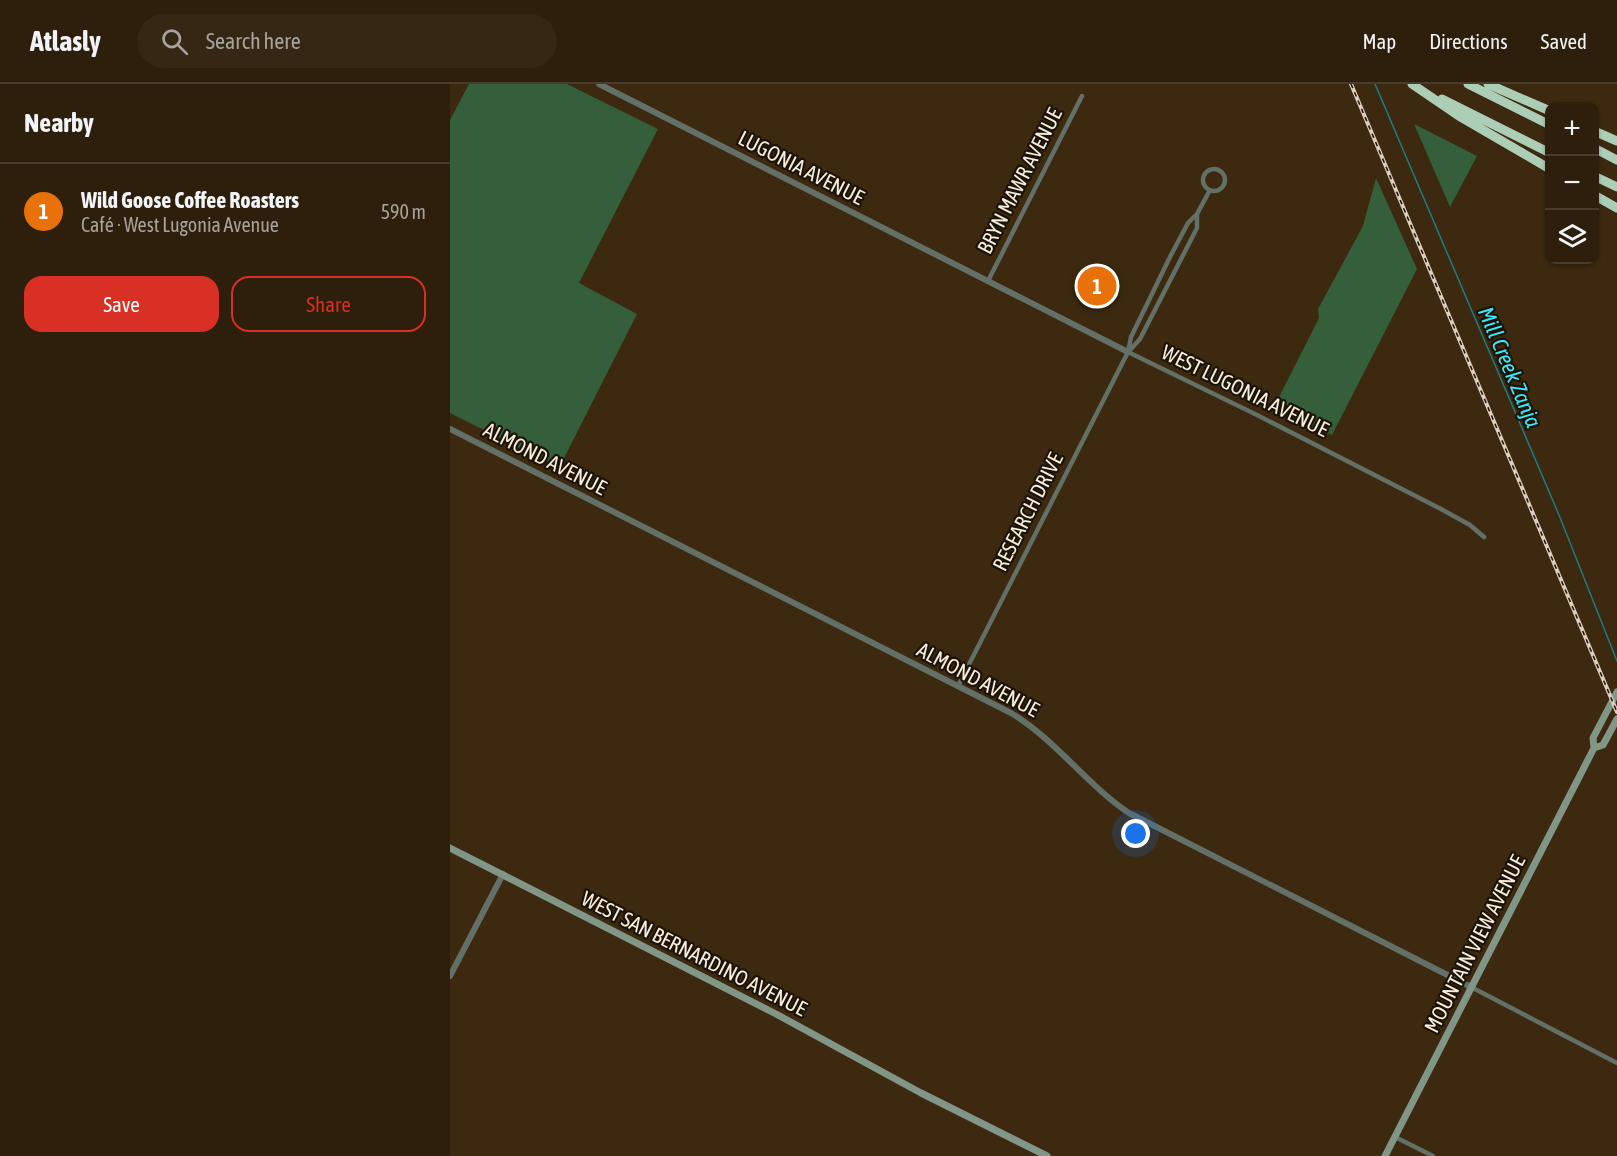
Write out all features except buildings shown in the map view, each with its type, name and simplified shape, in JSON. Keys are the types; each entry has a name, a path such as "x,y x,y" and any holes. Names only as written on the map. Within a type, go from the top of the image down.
{"highway":[{"path":"1413,84 1545,150"},
{"path":"1413,84 1459,116 1545,166"},
{"path":"1468,84 1545,122"},
{"path":"1488,84 1545,109"},
{"path":"1599,133 1617,141"},
{"path":"1599,151 1617,160"},
{"path":"1599,178 1617,187"},
{"path":"1599,198 1617,208"}],"main road":[{"name":"MOUNTAIN VIEW AVENUE","path":"1385,1156 1594,748 1593,738 1617,693"},
{"name":"MOUNTAIN VIEW AVENUE","path":"1594,748 1603,745 1617,719"},
{"name":"WEST SAN BERNARDINO AVENUE","path":"450,848 776,1014 921,1093 1047,1156"}],"street":[{"name":"LUGONIA AVENUE","path":"599,84 988,281"},
{"name":"BRYN MAWR AVENUE","path":"988,281 1082,96"},
{"name":"RESEARCH DRIVE","path":"1210,170 1217,170 1224,175 1224,184 1217,191 1210,190 1205,186 1205,175 1210,170"},
{"name":"RESEARCH DRIVE","path":"958,686 1128,352 1131,337 1167,264 1188,223 1197,214 1210,190"},
{"name":"RESEARCH DRIVE","path":"1128,352 1140,339 1197,228 1197,214"},
{"name":"WEST LUGONIA AVENUE","path":"988,281 1411,493 1470,525 1484,537"},
{"name":"ALMOND AVENUE","path":"450,429 1011,713 1036,730 1105,795 1129,813 1471,987"},
{"path":"450,976 503,874"},
{"path":"1471,987 1617,1063"},
{"path":"1395,1137 1433,1156"}],"green space":[{"path":"469,84 567,84 658,129 579,283 637,314 559,468 450,413 450,120"},
{"path":"1414,124 1477,156 1450,207"},
{"path":"1376,178 1417,269 1332,435 1274,407 1319,318 1318,309 1363,226"}],"waterway":[{"name":"Mill Creek Zanja","path":"1375,84 1559,515 1617,661"}],"railway":[{"path":"1351,84 1617,712"}],"place":[{"name":"Wild Goose Coffee Roasters","path":"1097,286"}]}
